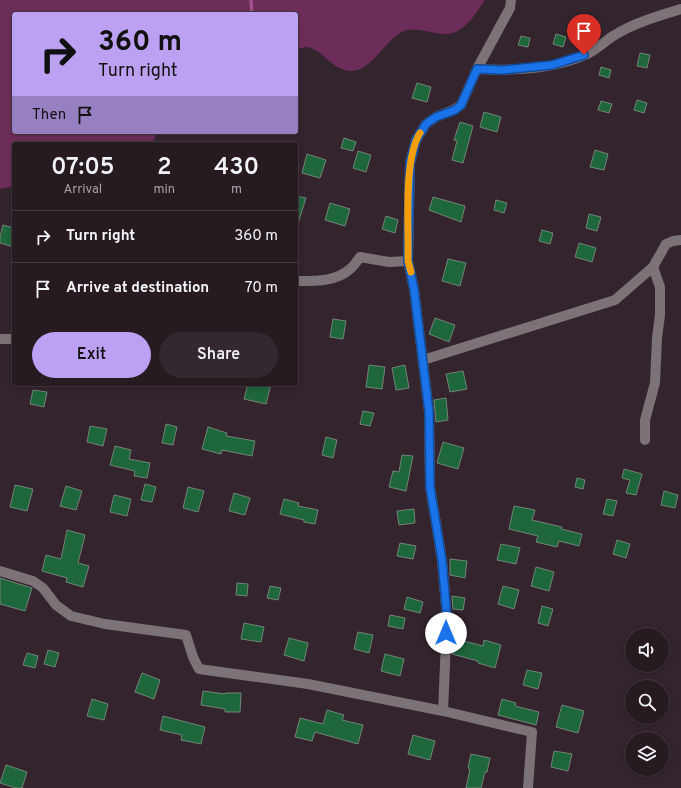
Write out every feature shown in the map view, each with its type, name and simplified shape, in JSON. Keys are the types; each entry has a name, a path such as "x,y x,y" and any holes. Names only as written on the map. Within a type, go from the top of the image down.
{"street":[{"path":"444,710 447,618 442,560 430,487 429,412 414,289 408,261 410,163 416,140 426,124 436,117 455,110 461,105 477,69 510,8 511,0"},
{"path":"477,69 502,70 552,65 584,55 645,19 681,9"},
{"path":"422,360 615,300 653,267 666,244 681,240"},
{"path":"298,281 334,278 349,270 360,257 389,262 408,261"},
{"path":"645,440 645,420 655,383 657,338 660,314 660,287 653,267"},
{"path":"0,339 12,339"},
{"path":"0,571 33,581 43,588 56,606 71,616 105,624 186,635 193,657 199,669 308,684 444,710 532,732 528,788"}],"shaded area":[{"path":"0,0 485,0 470,21 459,30 444,34 422,30 407,30 394,37 371,62 358,70 350,71 344,70 333,64 314,49 308,47 298,48 298,12 12,12 12,134 156,134 153,142 12,142 12,186 0,189"}],"building":[{"path":"556,34 566,37 563,47 553,44"},
{"path":"521,36 530,38 528,47 518,45"},
{"path":"640,53 650,55 647,68 637,66"},
{"path":"601,67 611,70 609,78 599,75"},
{"path":"417,83 431,87 427,102 412,98"},
{"path":"637,100 647,103 644,113 634,110"},
{"path":"601,101 612,104 609,113 598,110"},
{"path":"484,112 501,117 497,132 480,127"},
{"path":"460,122 473,126 463,163 452,160 457,141 454,140"},
{"path":"344,138 356,142 353,151 341,148"},
{"path":"595,150 608,154 604,170 590,167"},
{"path":"358,151 371,155 366,172 353,168"},
{"path":"307,154 326,160 320,178 302,173"},
{"path":"298,196 306,198 298,223"},
{"path":"433,197 465,206 461,222 429,210"},
{"path":"496,200 507,203 504,213 494,210"},
{"path":"330,203 350,209 345,226 325,220"},
{"path":"589,214 601,217 597,231 586,228"},
{"path":"386,216 398,220 395,233 382,229"},
{"path":"3,225 12,227 12,246 0,243"},
{"path":"542,230 553,233 550,244 539,241"},
{"path":"579,243 596,248 592,262 575,257"},
{"path":"448,259 466,263 460,286 442,281"},
{"path":"435,318 455,325 449,342 429,334"},
{"path":"333,319 346,321 343,339 330,337"},
{"path":"369,365 385,367 382,389 366,387"},
{"path":"405,365 409,388 396,390 392,368"},
{"path":"463,371 467,389 450,392 446,374"},
{"path":"247,386 270,386 266,404 244,399"},
{"path":"33,390 47,392 44,407 30,404"},
{"path":"446,398 448,420 436,422 434,400"},
{"path":"363,411 374,413 370,426 360,424"},
{"path":"166,424 177,427 173,445 162,443"},
{"path":"90,426 107,429 103,446 87,442"},
{"path":"208,427 227,433 226,436 255,441 252,456 222,450 221,454 202,449"},
{"path":"326,437 337,440 333,458 322,455"},
{"path":"443,442 464,448 458,469 437,463"},
{"path":"115,446 131,450 129,459 150,463 147,478 134,476 135,471 110,465"},
{"path":"402,455 413,456 406,491 389,487 393,471 399,472"},
{"path":"624,469 642,474 636,495 626,493 630,480 622,478"},
{"path":"577,478 585,480 583,489 575,487"},
{"path":"145,484 156,487 152,502 141,500"},
{"path":"15,485 33,489 27,511 10,507"},
{"path":"66,486 82,491 76,510 60,506"},
{"path":"188,487 204,491 198,512 183,508"},
{"path":"664,491 678,495 675,508 661,505"},
{"path":"234,493 250,498 245,515 229,511"},
{"path":"114,495 131,499 127,516 110,512"},
{"path":"284,499 299,503 298,506 318,510 315,524 280,514"},
{"path":"607,499 617,501 613,516 603,514"},
{"path":"514,506 535,510 532,520 562,527 561,529 582,534 579,546 559,541 557,547 536,542 538,536 509,529"},
{"path":"414,509 415,523 399,525 397,511"},
{"path":"67,530 85,535 78,563 89,566 83,587 66,582 67,578 42,571 46,555 61,559"},
{"path":"617,540 630,544 626,558 613,554"},
{"path":"400,543 416,546 413,559 397,556"},
{"path":"501,544 520,548 516,564 497,560"},
{"path":"450,559 467,561 465,578 450,575"},
{"path":"536,567 554,572 549,591 531,586"},
{"path":"0,578 32,588 25,611 0,604"},
{"path":"237,583 248,584 247,596 236,595"},
{"path":"270,586 281,588 278,600 267,598"},
{"path":"503,586 519,590 514,609 498,604"},
{"path":"452,596 465,598 463,610 453,609"},
{"path":"407,597 423,602 420,613 404,609"},
{"path":"542,606 553,609 548,626 538,623"},
{"path":"390,615 405,618 403,629 388,626"},
{"path":"244,623 264,627 261,642 241,639"},
{"path":"358,632 373,635 369,653 354,649"},
{"path":"289,638 308,643 304,661 284,655"},
{"path":"456,639 483,646 484,640 501,645 495,668 478,663 478,661 452,654"},
{"path":"48,650 59,653 55,667 44,664"},
{"path":"27,653 38,656 35,668 23,665"},
{"path":"385,654 404,659 400,676 381,671"},
{"path":"527,670 542,673 538,689 523,685"},
{"path":"142,673 160,680 154,699 135,692"},
{"path":"203,691 225,694 241,693 240,712 225,712 225,709 201,705"},
{"path":"92,699 108,704 104,720 87,716"},
{"path":"502,699 516,703 515,706 539,712 536,725 498,715"},
{"path":"562,705 584,711 578,733 556,727"},
{"path":"327,710 344,715 342,720 363,725 358,744 315,732 312,741 295,737 300,718 323,724"},
{"path":"163,716 205,727 201,744 181,740 182,735 160,730"},
{"path":"413,735 435,741 430,760 408,754"},
{"path":"554,751 572,754 568,771 551,767"},
{"path":"471,754 490,758 481,788 466,788"},
{"path":"6,765 27,772 22,788 16,788 0,783"}],"waterway":[{"path":"251,0 252,12"}],"slow traffic":[{"path":"411,272 408,261 410,163 416,140 420,133"}],"route":[{"path":"446,633 447,618 442,560 430,487 429,412 414,289 408,261 410,163 416,140 426,124 436,117 455,110 461,105 477,69 502,70 552,65 584,55"}]}
